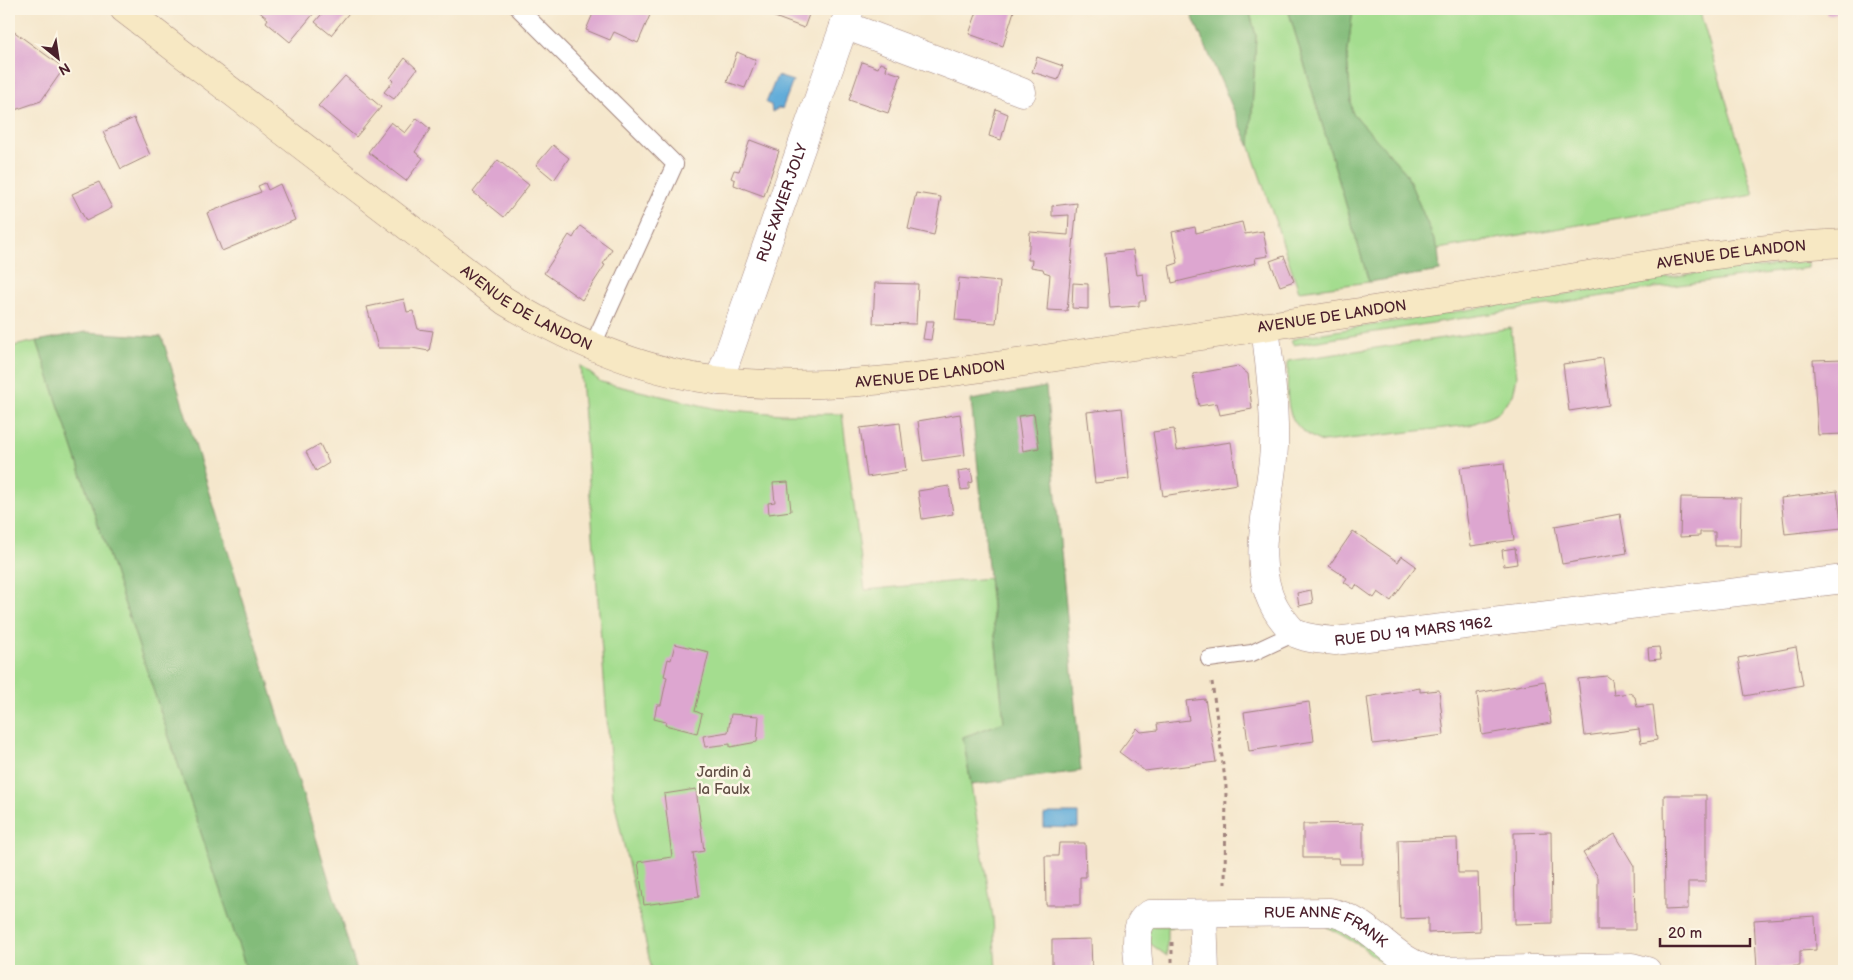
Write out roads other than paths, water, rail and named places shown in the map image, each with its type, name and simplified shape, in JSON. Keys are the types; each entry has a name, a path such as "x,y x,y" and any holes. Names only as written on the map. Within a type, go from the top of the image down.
{"street":[{"name":"AVENUE DE LANDON","path":"124,9 505,301 547,326 592,347 672,372 719,381 780,385 840,384 890,379 1266,328 1694,258 1844,243"},
{"name":"RUE XAVIER JOLY","path":"719,381 847,17 1022,92"},
{"path":"1266,328 1274,430 1264,528 1264,569 1270,597 1275,608 1295,633"},
{"name":"RUE DU 19 MARS 1962","path":"1295,633 1314,640 1335,641 1844,579"},
{"name":"RUE ANNE FRANK","path":"1139,971 1138,929 1144,917 1156,912 1330,912 1340,914 1370,930 1418,968 1434,970 1632,967 1647,971"},
{"path":"1205,971 1214,913"}],"lane":[{"path":"519,9 675,164 592,347"},
{"path":"1209,659 1252,653 1295,633"}],"water":[{"path":"777,76 793,81 782,109 779,108 772,112 771,105 766,103"},
{"path":"1050,813 1078,813 1078,828 1044,827 1044,815"}],"park label":[{"name":"Jardin à la Faulx","path":"724,780"}]}
